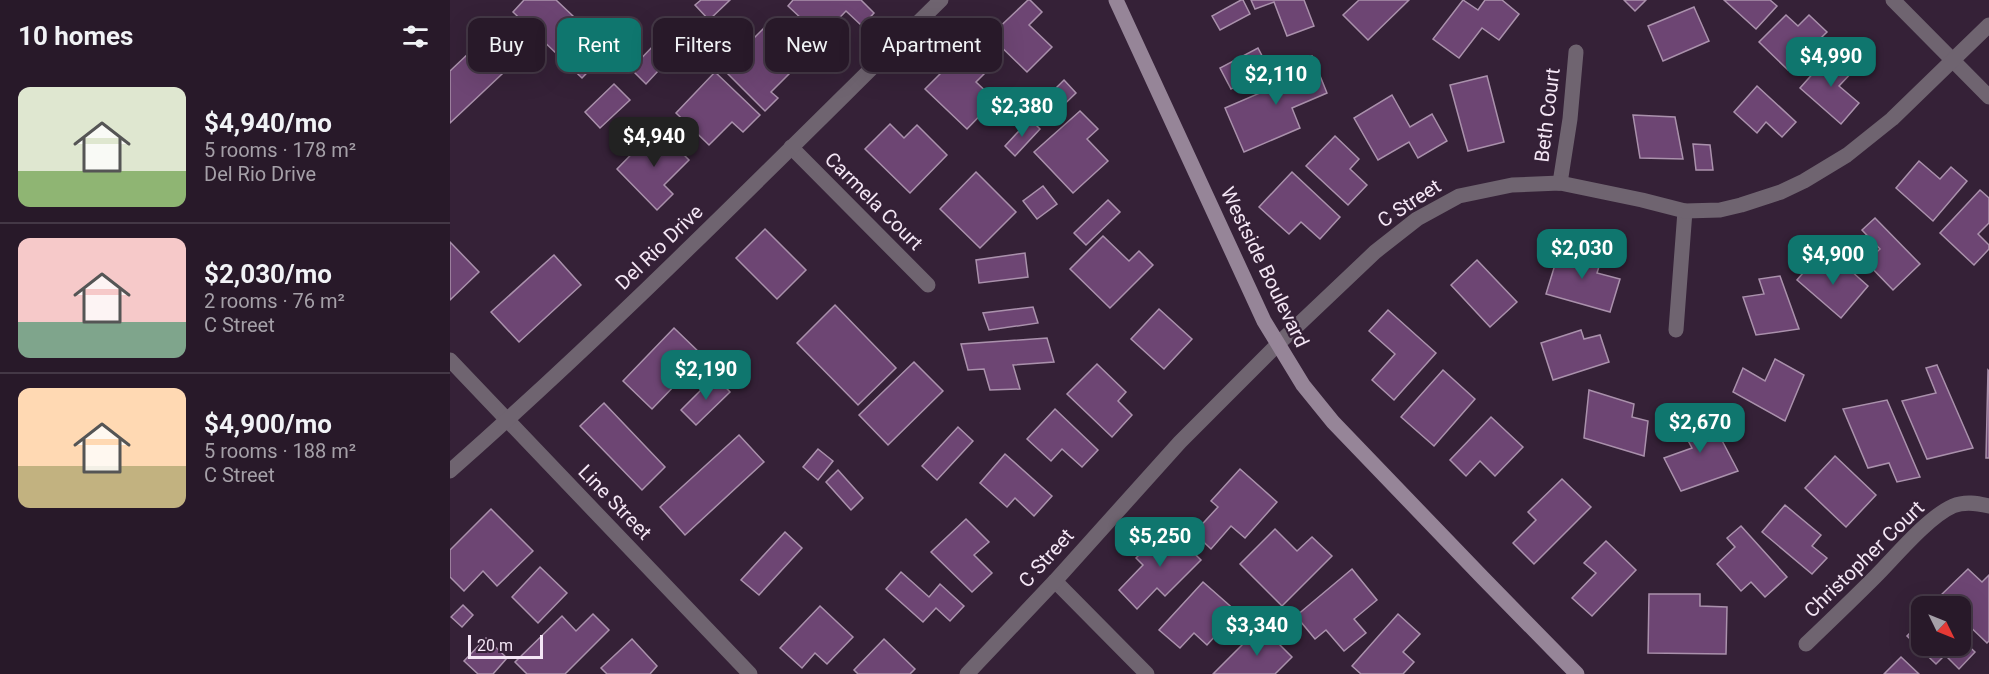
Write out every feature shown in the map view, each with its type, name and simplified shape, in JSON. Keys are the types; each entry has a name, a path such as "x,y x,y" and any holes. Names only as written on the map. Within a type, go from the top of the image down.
{"street":[{"name":"Del Rio Drive","path":"450,471 651,284 941,0"},
{"name":"Westside Boulevard","path":"1116,0 1264,321 1303,385 1333,422 1577,674"},
{"path":"1893,0 1989,97"},
{"name":"C Street","path":"967,674 1055,581 1180,442 1278,345 1400,231 1437,207 1459,196 1512,185 1560,183 1685,211 1720,210 1781,192 1847,155 1883,126 1989,25"},
{"name":"Beth Court","path":"1560,183 1570,119 1576,52"},
{"name":"Carmela Court","path":"791,147 928,285"},
{"path":"1676,330 1685,211"},
{"name":"Line Street","path":"450,360 750,674"},
{"name":"Christopher Court","path":"1806,644 1942,512 1966,503 1989,506"},
{"path":"1055,581 1147,674"}],"building":[{"path":"524,0 556,0 575,18 557,18 557,54 545,43 545,18 519,18 513,12"},
{"path":"701,0 730,0 711,18 707,18 695,5"},
{"path":"793,0 861,0 874,13 869,18 861,18 861,25 846,11 839,18 801,18 788,6"},
{"path":"1030,0 1042,12 1029,25 1052,47 1027,72 1002,48 1002,25"},
{"path":"1241,0 1250,14 1220,30 1212,16"},
{"path":"1251,0 1304,0 1314,26 1287,36 1274,2 1255,9"},
{"path":"1359,0 1409,0 1368,40 1343,15"},
{"path":"1463,0 1478,10 1485,0 1502,0 1519,14 1499,40 1482,28 1459,58 1433,39"},
{"path":"1624,0 1646,0 1635,11"},
{"path":"1724,0 1770,0 1777,6 1756,29"},
{"path":"1694,7 1709,41 1663,61 1648,26"},
{"path":"1786,15 1798,26 1809,15 1827,32 1788,70 1759,42"},
{"path":"765,27 765,72 791,72 771,92 778,98 765,111 726,72 753,72 753,39"},
{"path":"653,46 653,72 657,72 646,84 634,72 641,72 641,59"},
{"path":"1258,48 1269,69 1231,89 1220,68"},
{"path":"1833,51 1854,70 1839,86 1859,103 1841,124 1800,88"},
{"path":"468,54 468,72 504,72 450,123 450,71"},
{"path":"1312,56 1327,93 1292,108 1300,128 1244,152 1225,108 1290,80 1284,67"},
{"path":"576,72 588,72 582,78"},
{"path":"715,72 760,115 743,132 732,122 709,145 676,113"},
{"path":"942,72 986,72 976,82 995,100 967,129 925,89"},
{"path":"1487,76 1504,142 1468,151 1450,85"},
{"path":"1064,80 1076,93 1046,122 1034,110"},
{"path":"614,84 630,100 600,128 585,112"},
{"path":"1757,86 1796,122 1782,137 1766,122 1757,133 1734,112"},
{"path":"1392,95 1410,127 1432,114 1447,141 1418,158 1409,142 1378,160 1354,118"},
{"path":"1080,111 1098,129 1087,139 1108,161 1073,193 1034,152"},
{"path":"1633,115 1675,117 1683,159 1640,158"},
{"path":"1030,119 1040,129 1015,156 1005,146"},
{"path":"890,124 904,138 917,125 947,155 910,193 865,149"},
{"path":"657,128 689,160 664,185 673,194 657,210 617,169"},
{"path":"1335,136 1359,159 1350,169 1367,185 1348,205 1306,166"},
{"path":"1693,144 1710,145 1713,170 1696,170"},
{"path":"1919,161 1940,179 1951,167 1967,181 1933,221 1896,188"},
{"path":"976,172 1016,212 980,248 940,209"},
{"path":"1292,172 1340,217 1320,239 1301,222 1289,234 1259,207"},
{"path":"1043,186 1057,204 1037,219 1023,201"},
{"path":"1980,190 1989,198 1989,223 1978,234 1989,245 1989,249 1974,265 1940,233"},
{"path":"1108,200 1120,212 1086,245 1074,233"},
{"path":"1875,218 1920,264 1893,290 1866,262 1880,249 1862,230"},
{"path":"765,229 806,270 777,299 736,258"},
{"path":"1103,236 1129,261 1139,251 1153,265 1110,308 1070,269"},
{"path":"450,242 479,272 450,300"},
{"path":"1561,245 1602,257 1597,273 1620,279 1610,312 1546,294"},
{"path":"1025,253 1028,277 979,283 976,260"},
{"path":"554,255 581,285 519,342 491,312"},
{"path":"1815,259 1830,272 1840,261 1868,286 1841,318 1797,280"},
{"path":"1477,260 1517,302 1490,327 1451,285"},
{"path":"1780,276 1799,329 1756,335 1743,297 1764,294 1759,279"},
{"path":"835,305 896,368 858,405 797,343"},
{"path":"1033,307 1038,323 989,330 983,313"},
{"path":"1159,309 1192,339 1164,369 1131,339"},
{"path":"1388,310 1436,353 1394,400 1372,380 1395,354 1369,331"},
{"path":"674,328 703,356 652,409 623,381"},
{"path":"1581,330 1584,339 1600,335 1609,362 1553,380 1541,343"},
{"path":"1047,338 1054,362 1013,365 1020,389 990,390 984,369 968,370 961,344"},
{"path":"1775,359 1804,375 1785,421 1733,392 1743,368 1765,381"},
{"path":"914,362 943,391 888,445 859,415"},
{"path":"1097,364 1126,392 1118,401 1132,415 1112,437 1067,394"},
{"path":"1937,365 1973,448 1927,459 1902,401 1936,393 1926,368"},
{"path":"1443,370 1475,399 1434,446 1401,417"},
{"path":"1988,370 1989,458 1986,458"},
{"path":"715,376 730,392 696,425 681,410"},
{"path":"1589,390 1634,404 1632,417 1648,421 1644,456 1584,438"},
{"path":"1887,400 1920,477 1897,482 1889,463 1868,468 1843,409"},
{"path":"604,403 665,467 642,490 580,426"},
{"path":"1055,409 1098,450 1082,467 1062,449 1051,461 1027,439"},
{"path":"1706,410 1738,471 1681,491 1664,458 1692,448 1677,420"},
{"path":"1491,417 1523,447 1495,476 1480,461 1466,476 1450,460"},
{"path":"958,427 973,441 937,480 922,466"},
{"path":"739,435 764,462 685,535 660,507"},
{"path":"818,449 833,461 818,480 803,467"},
{"path":"1005,454 1052,496 1034,516 1015,498 1007,507 980,483"},
{"path":"1835,456 1876,495 1846,527 1805,488"},
{"path":"1240,469 1277,502 1245,538 1231,526 1211,549 1194,533 1218,507 1211,501"},
{"path":"838,470 863,498 851,510 826,482"},
{"path":"1562,479 1591,507 1534,564 1513,543 1536,520 1528,512"},
{"path":"1785,505 1821,535 1812,546 1827,558 1812,574 1762,532"},
{"path":"491,509 533,551 497,586 483,571 464,591 450,577 450,550"},
{"path":"966,519 989,542 974,555 992,573 972,592 931,552"},
{"path":"1741,526 1787,577 1765,597 1751,582 1741,591 1717,564 1735,547 1727,538"},
{"path":"1167,527 1201,560 1165,596 1157,588 1137,609 1119,590 1143,565 1136,558"},
{"path":"1275,529 1297,551 1312,537 1332,556 1282,606 1240,564"},
{"path":"785,532 802,548 759,595 741,580"},
{"path":"1606,541 1636,570 1592,616 1572,598 1596,573 1584,563"},
{"path":"540,567 567,593 538,623 512,597"},
{"path":"1352,569 1377,600 1354,619 1366,633 1344,651 1326,630 1315,639 1296,616"},
{"path":"1968,569 1982,582 1989,575 1989,641 1987,643 1971,628 1971,596 1940,596"},
{"path":"901,572 929,597 940,584 964,606 950,621 936,608 923,622 886,589"},
{"path":"1203,582 1237,612 1207,645 1194,633 1180,648 1159,630"},
{"path":"1649,594 1700,594 1700,606 1727,607 1726,654 1648,653"},
{"path":"463,605 473,615 462,627 451,617"},
{"path":"820,606 853,637 827,664 815,653 802,668 780,648"},
{"path":"593,614 609,630 565,674 527,674 515,662 562,616 576,631"},
{"path":"1398,614 1420,634 1403,652 1414,662 1403,674 1361,674 1352,666"},
{"path":"1261,626 1292,657 1275,674 1213,674"},
{"path":"486,638 507,658 493,674 478,674 464,661"},
{"path":"632,639 657,666 650,674 607,674 601,668"},
{"path":"884,639 915,669 910,674 858,674 854,670"},
{"path":"1971,648 1975,652 1959,669 1946,656 1971,656"},
{"path":"1928,656 1944,656 1936,664"},
{"path":"1901,657 1919,674 1884,674"}]}
